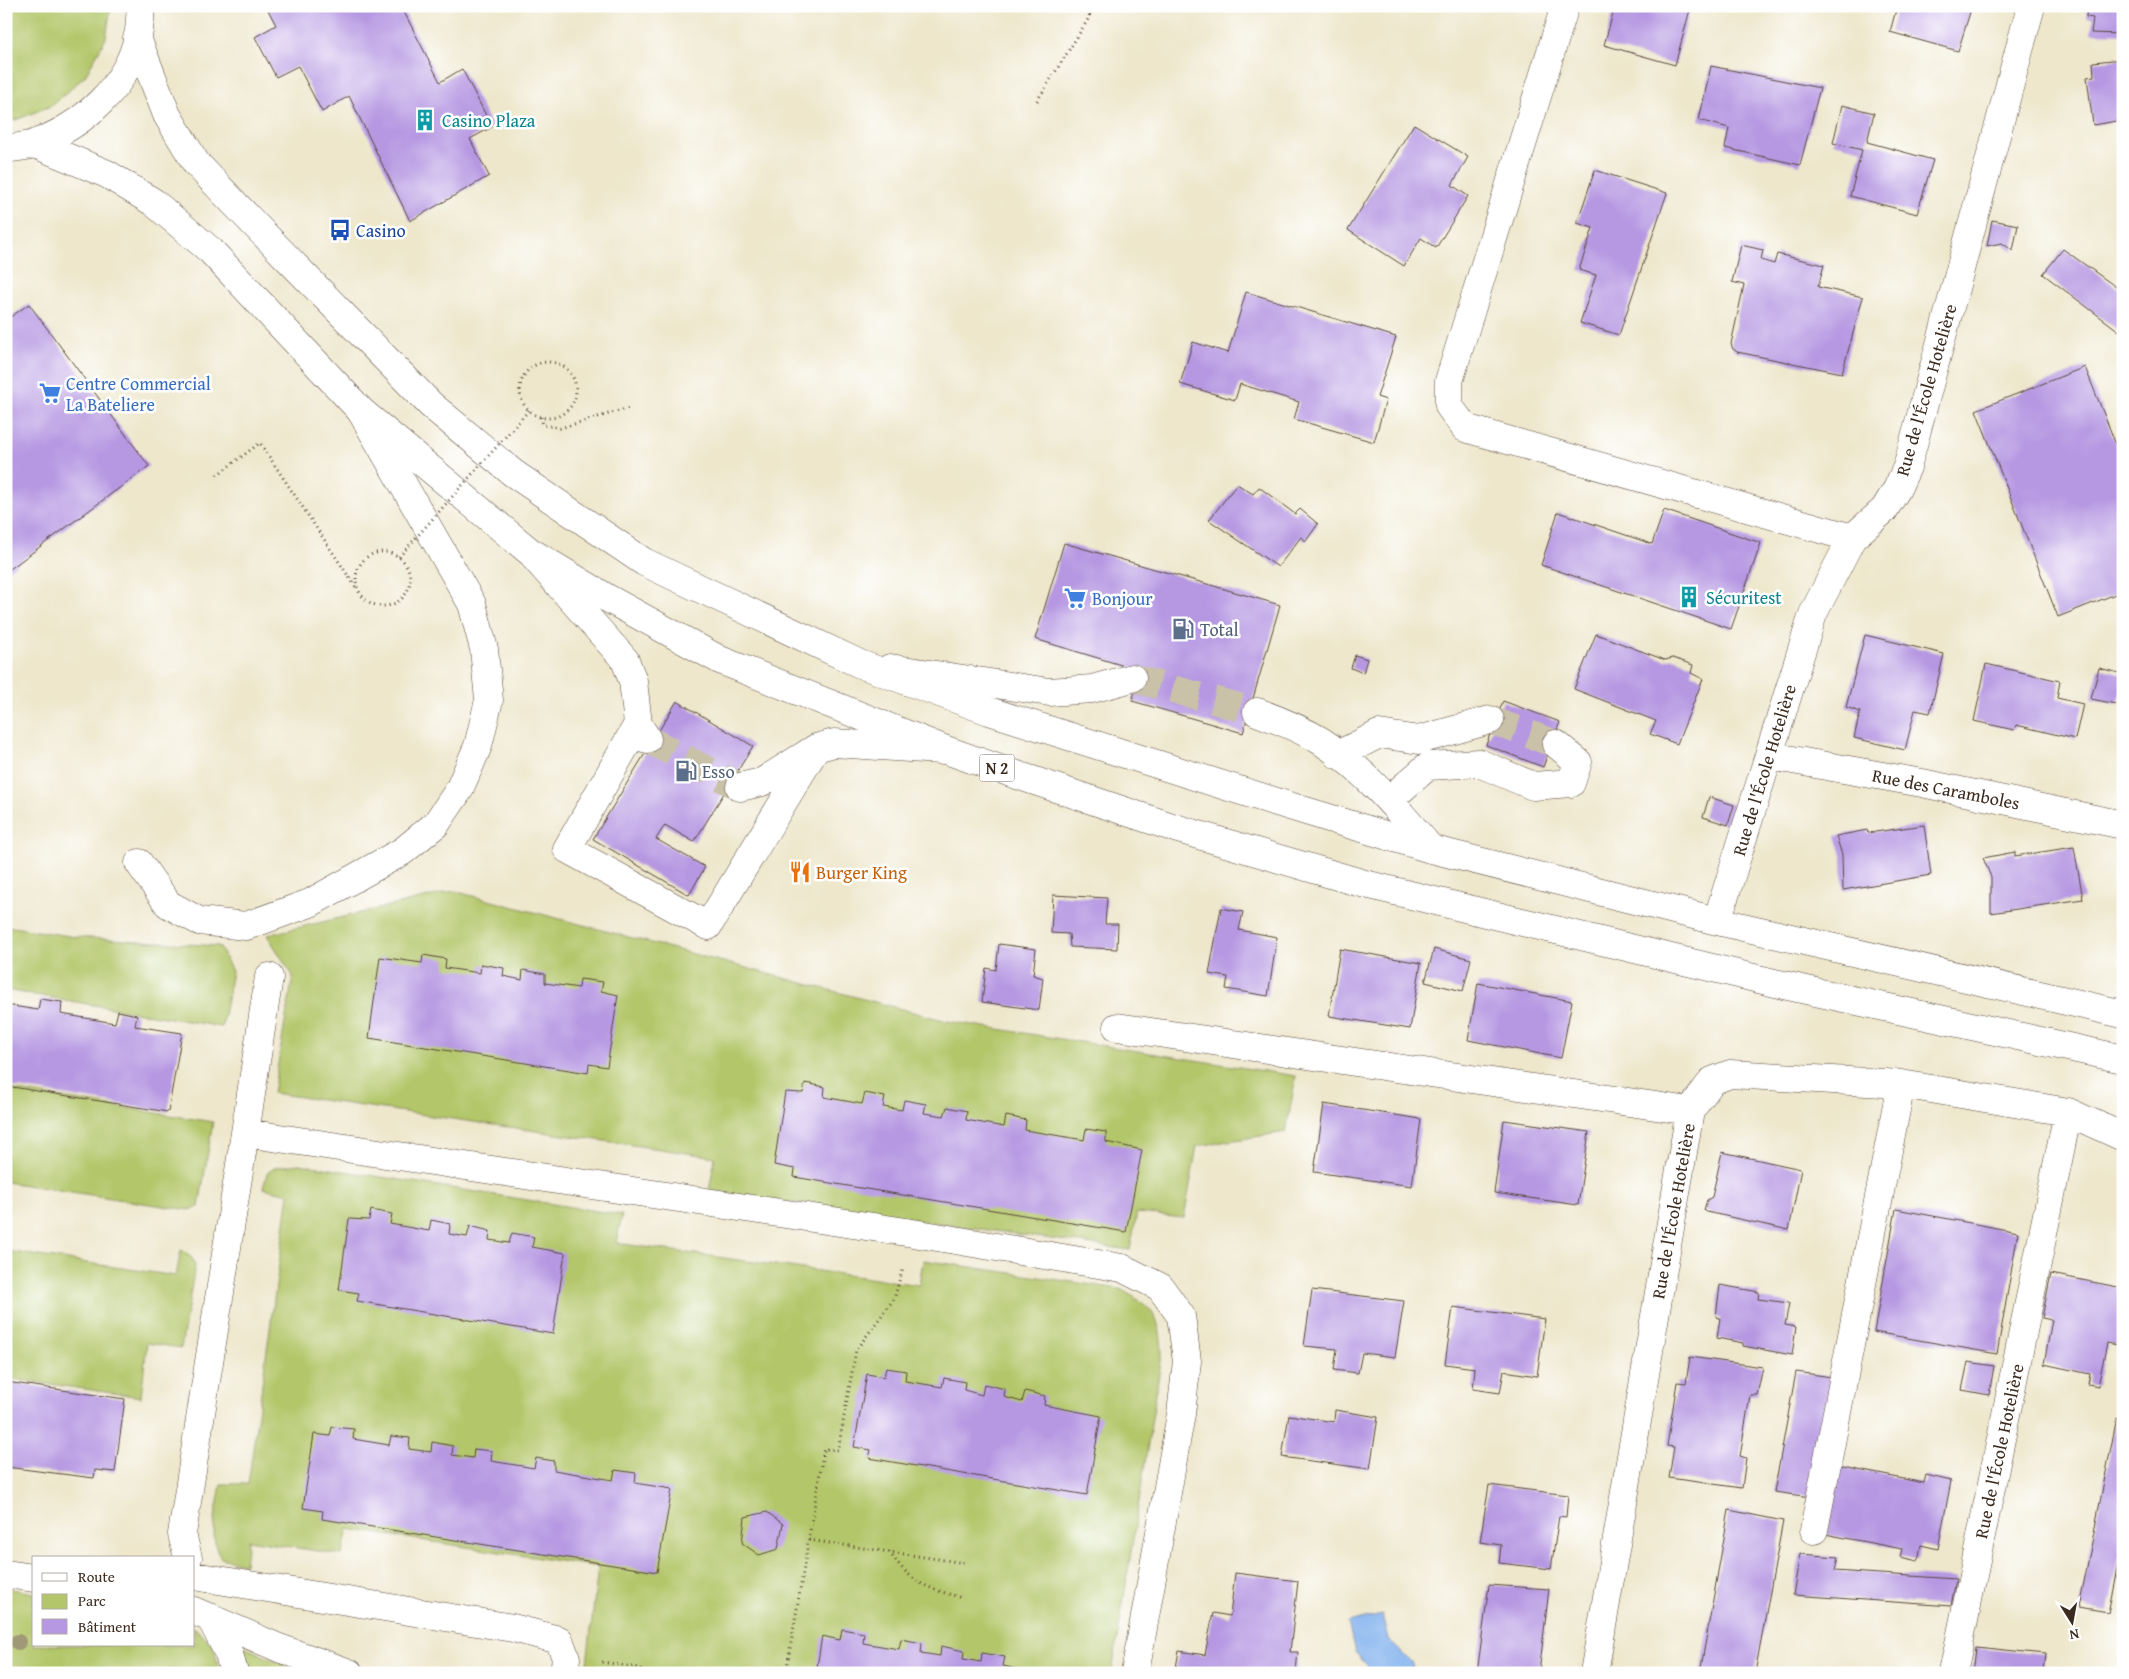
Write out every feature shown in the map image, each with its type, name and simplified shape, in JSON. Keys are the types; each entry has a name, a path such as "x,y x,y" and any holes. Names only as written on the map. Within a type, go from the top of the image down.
{"main road":[{"path":"6,149 35,144 70,128 100,104 123,74 137,38 141,6"},
{"path":"1564,6 1449,381 1449,406 1465,428 1852,538"},
{"name":"Rue de l'École Hotelière","path":"1717,921 1770,756 1812,614 1852,538 1884,510 1897,489 1907,467 2031,6"},
{"path":"137,38 167,115 196,163 431,404 513,473 644,562 860,664 989,711 1431,849 1717,921 2123,1014"},
{"name":"N 2","path":"35,144 107,174 153,202 211,251 362,412 529,551 608,598 720,660 946,750 1175,828 1361,882 1779,984 2123,1059"},
{"path":"139,863 168,904 199,922 246,926 310,903 402,851 436,824 459,790 478,746 489,700 484,648 472,604 362,412"},
{"path":"529,551 625,660 633,681 642,732 567,848 708,926 816,748"},
{"path":"860,664 1049,692 1092,689 1132,678"},
{"path":"1257,712 1277,719 1320,741 1338,755 1389,800 1431,849"},
{"path":"1338,755 1378,734 1419,740 1490,720"},
{"path":"740,787 762,782 816,748 834,743 946,750"},
{"path":"1389,800 1428,766 1479,763 1532,786 1571,784 1578,762 1556,744"},
{"name":"Rue des Caramboles","path":"1770,756 1922,783 2123,825"},
{"path":"188,1556 182,1534 269,977"},
{"path":"1116,1027 1690,1110"},
{"name":"Rue de l'École Hotelière","path":"1594,1673 1690,1110 1712,1081 1730,1074 1901,1084 2068,1112 2123,1137"},
{"path":"1814,1530 1901,1084"},
{"name":"Rue de l'École Hotelière","path":"1953,1673 2068,1112"},
{"path":"245,1133 913,1233 1122,1268 1160,1287 1181,1316 1187,1361 1181,1414 1135,1673"},
{"path":"6,1574 32,1578"},
{"path":"195,1576 513,1628 559,1640 565,1665"},
{"path":"202,1614 229,1654 234,1673"},
{"path":"202,1614 280,1648 350,1673"}],"path":[{"path":"1038,101 1089,18 1091,6"},
{"path":"553,363 562,366 570,372 576,388 575,397 566,412 550,418 541,417 529,410 522,399 520,389 522,380 527,372 535,366 553,363"},
{"path":"541,417 543,425 560,428 629,408"},
{"path":"400,557 529,410"},
{"path":"217,475 260,443 357,589 368,602 377,605 395,603 408,590 410,572 400,557 383,551 366,557 356,571 357,589"},
{"path":"786,1673 824,1449 838,1450 856,1350 894,1300 913,1233"},
{"path":"809,1540 964,1563"},
{"path":"889,1552 905,1573 914,1581 962,1598"},
{"path":"565,1665 639,1668 645,1673"}],"green space":[{"path":"6,6 111,6 106,38 85,76 53,105 16,120 6,121"},
{"path":"454,891 947,1021 1296,1076 1286,1132 1197,1146 1184,1218 1137,1213 1130,1250 709,1191 715,1157 273,1093 293,976 267,935"},
{"path":"6,926 76,937 219,946 232,971 222,1027 6,990"},
{"path":"6,1089 213,1122 199,1207 189,1210 6,1182"},
{"path":"299,1164 622,1215 616,1243 919,1285 923,1260 1120,1289 1131,1295 1153,1314 1160,1331 1162,1355 1112,1673 586,1673 598,1567 348,1529 342,1555 248,1540 245,1564 221,1558 217,1550 214,1532 221,1484 248,1484 289,1194 263,1188 267,1173 276,1167"},
{"path":"181,1250 192,1258 195,1266 181,1348 147,1343 141,1397 6,1378 6,1251 176,1276"},
{"path":"6,1588 32,1593 32,1646 195,1646 195,1628 214,1646 219,1673 6,1673"},
{"path":"240,1645 302,1673 248,1673"}],"water":[{"path":"1382,1615 1388,1639 1412,1663 1414,1673 1374,1673 1355,1652 1348,1623"}],"building":[{"name":"Casino Plaza","path":"266,6 401,6 440,82 462,69 492,127 470,139 489,176 410,221 349,96 322,112 298,66 276,77 255,37 276,25"},
{"path":"1615,6 1691,6 1675,65 1604,45"},
{"path":"1897,6 1972,6 1958,51 1890,32"},
{"path":"2087,6 2123,6 2123,34 2091,33 2093,18 2086,17"},
{"path":"2123,59 2123,120 2093,125 2087,77 2094,76 2093,62"},
{"path":"1711,66 1820,88 1800,165 1725,148 1729,128 1699,120"},
{"path":"1842,105 1874,113 1867,142 1933,160 1917,214 1850,196 1862,150 1833,143"},
{"path":"1414,124 1468,157 1452,185 1468,196 1436,248 1421,238 1404,266 1348,230"},
{"path":"1595,170 1667,193 1619,335 1580,323 1596,275 1579,270 1593,228 1577,223"},
{"path":"1992,220 2018,225 2013,251 2002,243 1987,246"},
{"path":"1741,245 1763,250 1761,260 1774,264 1777,254 1824,265 1818,287 1863,297 1842,373 1737,352 1733,349 1731,344 1744,285 1732,282"},
{"path":"2063,249 2123,292 2123,334 2043,274"},
{"path":"1246,292 1396,337 1377,397 1386,400 1374,442 1294,419 1299,402 1240,384 1235,400 1180,384 1193,342 1228,353"},
{"name":"Centre Commercial La Bateliere","path":"29,304 149,466 6,572 6,320"},
{"path":"2085,367 2123,462 2123,591 2058,617 1976,410"},
{"path":"1237,484 1253,494 1259,487 1295,514 1300,509 1318,524 1306,541 1301,537 1278,567 1209,520"},
{"name":"Sécuritest","path":"1664,510 1761,543 1731,629 1541,565 1558,512 1652,544"},
{"name":"Total","path":"1064,543 1280,605 1243,733 1132,701 1141,671 1035,639"},
{"path":"1596,634 1665,660 1673,658 1693,665 1691,673 1703,679 1677,744 1650,734 1656,721 1574,689"},
{"path":"1865,635 1944,654 1930,713 1915,710 1905,750 1854,738 1860,712 1846,707"},
{"path":"1355,655 1367,659 1363,673 1351,668"},
{"path":"1986,664 2060,681 2057,698 2083,704 2075,739 2016,725 2014,730 1974,721"},
{"path":"2099,668 2123,674 2123,689 2116,704 2091,699"},
{"name":"Esso","path":"677,701 753,746 694,842 665,825 656,839 705,867 689,895 593,839"},
{"path":"1503,701 1560,722 1543,767 1486,745"},
{"path":"1709,797 1734,805 1728,825 1703,817"},
{"path":"1924,825 1931,875 1843,890 1842,855 1836,836 1867,830 1868,833"},
{"path":"2074,847 2083,899 1991,913 1991,877 1983,858 2015,852 2015,856"},
{"path":"1053,895 1107,898 1105,924 1118,924 1117,949 1070,947 1069,934 1051,933"},
{"path":"1221,908 1243,912 1239,930 1277,937 1268,996 1226,989 1228,977 1209,974"},
{"path":"999,944 1036,949 1033,975 1043,978 1039,1010 982,1002 986,968 996,970"},
{"path":"1340,949 1421,963 1410,1029 1329,1016"},
{"path":"1434,949 1471,959 1463,991 1425,982"},
{"path":"423,955 446,959 445,968 480,973 481,964 504,968 503,976 522,980 523,970 545,974 545,983 579,988 580,979 603,982 601,991 618,995 607,1067 589,1064 588,1073 369,1038 380,957 422,963"},
{"path":"1478,983 1572,1001 1561,1058 1468,1040"},
{"path":"40,999 62,1002 61,1014 115,1023 118,1011 137,1015 135,1026 182,1033 168,1112 6,1086 6,1005 38,1010"},
{"path":"805,1083 825,1087 824,1097 862,1104 865,1093 885,1097 883,1107 902,1110 904,1100 926,1104 924,1113 944,1116 947,1107 967,1111 966,1120 1004,1127 1006,1116 1026,1120 1025,1130 1084,1140 1086,1129 1106,1132 1106,1142 1142,1150 1126,1232 794,1177 795,1169 774,1165 785,1092 803,1093"},
{"path":"1324,1104 1421,1119 1412,1186 1314,1172"},
{"path":"1504,1120 1589,1132 1578,1205 1494,1193"},
{"path":"1722,1152 1801,1169 1789,1230 1704,1210 1707,1200 1712,1197"},
{"path":"1896,1209 2018,1232 1997,1354 1874,1332"},
{"path":"371,1210 392,1214 390,1224 429,1231 431,1220 450,1224 449,1234 467,1237 470,1226 490,1231 489,1240 509,1243 512,1233 534,1237 532,1247 565,1253 553,1334 357,1301 359,1293 339,1290 349,1219 369,1220"},
{"path":"2051,1274 2123,1288 2123,1346 2107,1343 2098,1386 2088,1384 2090,1374 2044,1364 2052,1320 2042,1318"},
{"path":"1720,1285 1759,1292 1758,1299 1789,1303 1785,1325 1796,1327 1792,1355 1743,1346 1743,1343 1717,1338 1720,1318 1716,1317"},
{"path":"1312,1290 1404,1301 1395,1357 1362,1353 1358,1373 1334,1370 1337,1349 1304,1346"},
{"path":"1453,1307 1545,1319 1537,1376 1504,1371 1500,1393 1473,1389 1475,1368 1445,1364"},
{"path":"1690,1357 1763,1367 1757,1395 1750,1395 1740,1456 1746,1458 1742,1488 1669,1478 1674,1447 1667,1446 1677,1382 1686,1383"},
{"path":"1968,1362 1994,1366 1989,1395 1962,1390"},
{"path":"886,1368 906,1371 905,1381 942,1387 944,1378 965,1382 964,1390 982,1395 984,1384 1005,1389 1004,1397 1022,1402 1025,1391 1045,1396 1044,1405 1101,1416 1087,1495 869,1458 871,1450 854,1447 867,1374 884,1377"},
{"path":"1796,1372 1832,1377 1811,1497 1774,1492"},
{"path":"6,1382 125,1399 115,1472 95,1470 94,1478 6,1467"},
{"path":"1335,1410 1378,1417 1370,1469 1282,1457 1289,1415 1334,1422"},
{"path":"2117,1417 2123,1418 2123,1540 2108,1612 2079,1607"},
{"path":"332,1427 354,1429 353,1439 389,1445 391,1436 410,1438 409,1449 431,1452 432,1442 453,1446 452,1455 473,1458 474,1449 492,1451 491,1461 534,1468 536,1458 554,1461 554,1470 613,1480 615,1470 636,1473 635,1483 672,1489 657,1572 322,1519 323,1511 303,1508 314,1434 330,1436"},
{"path":"1838,1466 1924,1483 1926,1475 1951,1481 1938,1549 1921,1545 1918,1561 1900,1557 1902,1549 1825,1534"},
{"path":"1489,1485 1568,1495 1566,1517 1559,1516 1551,1569 1499,1563 1501,1545 1480,1542"},
{"path":"1729,1510 1783,1521 1755,1673 1700,1673"},
{"path":"767,1512 783,1524 778,1549 759,1555 742,1543 745,1517"},
{"path":"1800,1554 1838,1557 1835,1571 1956,1579 1951,1606 1793,1595"},
{"path":"1235,1573 1298,1581 1290,1652 1298,1652 1296,1671 1175,1673 1179,1651 1205,1655 1213,1613 1230,1616"},
{"path":"1489,1585 1549,1589 1539,1673 1477,1673"},
{"path":"842,1629 864,1633 863,1643 899,1649 901,1639 922,1643 921,1653 940,1656 941,1646 964,1651 963,1659 981,1662 982,1653 1005,1657 1003,1666 1033,1673 816,1673 822,1636 840,1640"},
{"path":"1975,1647 2045,1654 2043,1673 1972,1673"}],"tunnel":[{"path":"1132,678 1257,712"},
{"path":"1490,720 1556,744"},
{"path":"647,739 740,787"}],"place":[{"name":"Casino Plaza","path":"425,120"},
{"name":"Casino","path":"340,230"},
{"name":"Centre Commercial La Bateliere","path":"50,393"},
{"name":"Sécuritest","path":"1689,597"},
{"name":"Bonjour","path":"1075,598"},
{"name":"Total","path":"1183,629"},
{"name":"Esso","path":"686,771"},
{"name":"Burger King","path":"800,872"}]}
